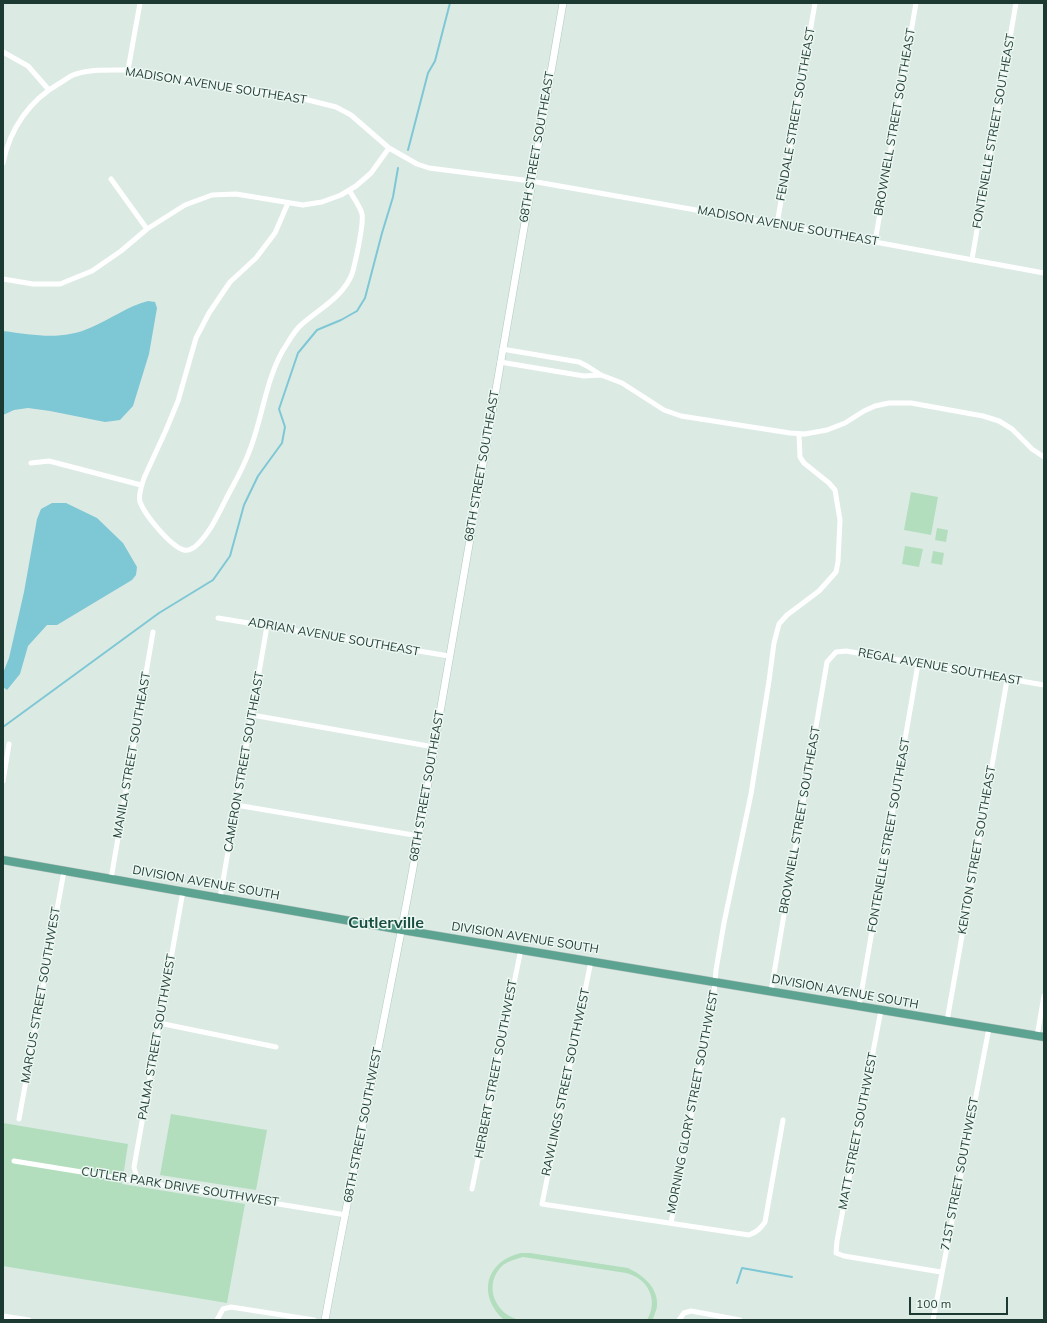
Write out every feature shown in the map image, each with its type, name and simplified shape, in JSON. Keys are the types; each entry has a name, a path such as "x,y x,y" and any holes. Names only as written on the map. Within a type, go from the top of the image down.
{"main road":[{"name":"68TH STREET SOUTHEAST","path":"402,930 562,3"},
{"name":"DIVISION AVENUE SOUTH","path":"3,860 402,930 591,960 1040,1037"},
{"name":"68TH STREET SOUTHWEST","path":"324,1320 402,930"}],"street":[{"path":"128,70 140,3"},
{"name":"FENDALE STREET SOUTHEAST","path":"777,224 815,3"},
{"name":"BROWNELL STREET SOUTHEAST","path":"875,242 916,3"},
{"name":"FONTENELLE STREET SOUTHEAST","path":"972,259 1016,3"},
{"path":"3,52 28,66 49,90"},
{"name":"MADISON AVENUE SOUTHEAST","path":"3,163 12,135 26,111 49,90 75,74 103,70 128,70 304,99 336,107 351,115 389,148 417,164 429,168 531,182 777,224 1044,273"},
{"path":"3,279 33,284 60,284 92,271 121,251 147,229 185,205 212,195 236,194 303,205 322,202 341,195 371,173 389,148"},
{"path":"111,179 147,229"},
{"path":"288,203 275,233 256,258 230,282 209,313 196,338 178,401 142,485 140,501 144,509 168,539 186,550 197,546 209,531 249,452 272,377 282,354 300,326 326,307 345,286 351,275 359,242 362,215 349,190"},
{"path":"502,349 579,362 601,375 622,383 659,408 670,413 711,421 799,434 815,433 832,429 875,406 889,403 911,403 999,420 1012,429 1032,449 1044,457"},
{"path":"500,362 584,376 601,375"},
{"name":"MORNING GLORY STREET SOUTHWEST","path":"671,1222 715,982 724,924 751,794 779,624 787,615 819,591 836,572 838,562 840,520 835,490 829,482 804,463 800,458 799,434"},
{"path":"31,463 49,461 142,485"},
{"name":"ADRIAN AVENUE SOUTHEAST","path":"218,618 449,656"},
{"name":"CAMERON STREET SOUTHEAST","path":"220,898 267,626"},
{"name":"MANILA STREET SOUTHEAST","path":"111,879 153,632"},
{"name":"REGAL AVENUE SOUTHEAST","path":"836,652 846,651 1007,680 1044,685"},
{"name":"BROWNELL STREET SOUTHEAST","path":"771,991 827,662 836,652"},
{"name":"FONTENELLE STREET SOUTHEAST","path":"859,1006 918,664"},
{"name":"KENTON STREET SOUTHEAST","path":"947,1021 1007,680"},
{"path":"252,715 434,747"},
{"path":"3,781 9,744"},
{"path":"236,805 419,836"},
{"name":"MARCUS STREET SOUTHWEST","path":"19,1119 64,871"},
{"name":"PALMA STREET SOUTHWEST","path":"142,1181 136,1175 134,1167 183,891"},
{"name":"HERBERT STREET SOUTHWEST","path":"472,1189 521,949"},
{"name":"RAWLINGS STREET SOUTHWEST","path":"591,960 542,1204 671,1222"},
{"path":"1040,1037 1044,996"},
{"name":"MATT STREET SOUTHWEST","path":"881,1010 837,1240 836,1253 844,1256 941,1272"},
{"path":"159,1023 276,1047"},
{"name":"71ST STREET SOUTHWEST","path":"932,1320 989,1028"},
{"path":"671,1222 749,1235 760,1229 765,1222 783,1120"},
{"name":"CUTLER PARK DRIVE SOUTHWEST","path":"14,1160 346,1215"},
{"path":"217,1320 223,1309 231,1307 314,1320"},
{"path":"679,1320 684,1313 691,1311 740,1320"},
{"path":"3,1316 29,1320"}],"green space":[{"path":"911,492 938,497 931,535 904,530"},
{"path":"937,528 948,530 946,542 935,540"},
{"path":"905,546 923,549 919,567 902,564"},
{"path":"933,551 944,553 942,565 931,563"},
{"path":"171,1114 267,1130 256,1190 160,1175"},
{"path":"3,1123 128,1144 122,1184 245,1204 227,1303 3,1266"},
{"path":"521,1253 530,1253 628,1268 644,1278 653,1288 657,1300 657,1307 653,1319 647,1320 652,1305 649,1291 640,1280 634,1276 626,1273 523,1257 503,1265 493,1281 494,1298 498,1306 512,1317 521,1320 504,1320 490,1301 488,1290 489,1280 499,1263 509,1257"}],"water":[{"path":"148,301 155,302 157,308 149,354 133,406 120,420 105,422 28,408 14,410 3,415 3,331 48,336 70,334 92,327 133,306"},
{"path":"52,503 66,503 97,518 123,543 137,567 136,575 132,580 57,625 47,625 28,646 20,674 7,690 3,687 3,673 9,658 24,592 37,519 41,509"}],"waterway":[{"path":"408,150 428,73 435,61 450,3"},
{"path":"3,727 159,613 213,580 230,556 244,505 258,476 282,443 285,427 279,409 298,353 317,330 341,320 357,311 365,298 393,197 398,168"},
{"path":"737,1283 742,1268 792,1277"}],"district":[{"name":"Cutlerville","path":"386,923"}]}
